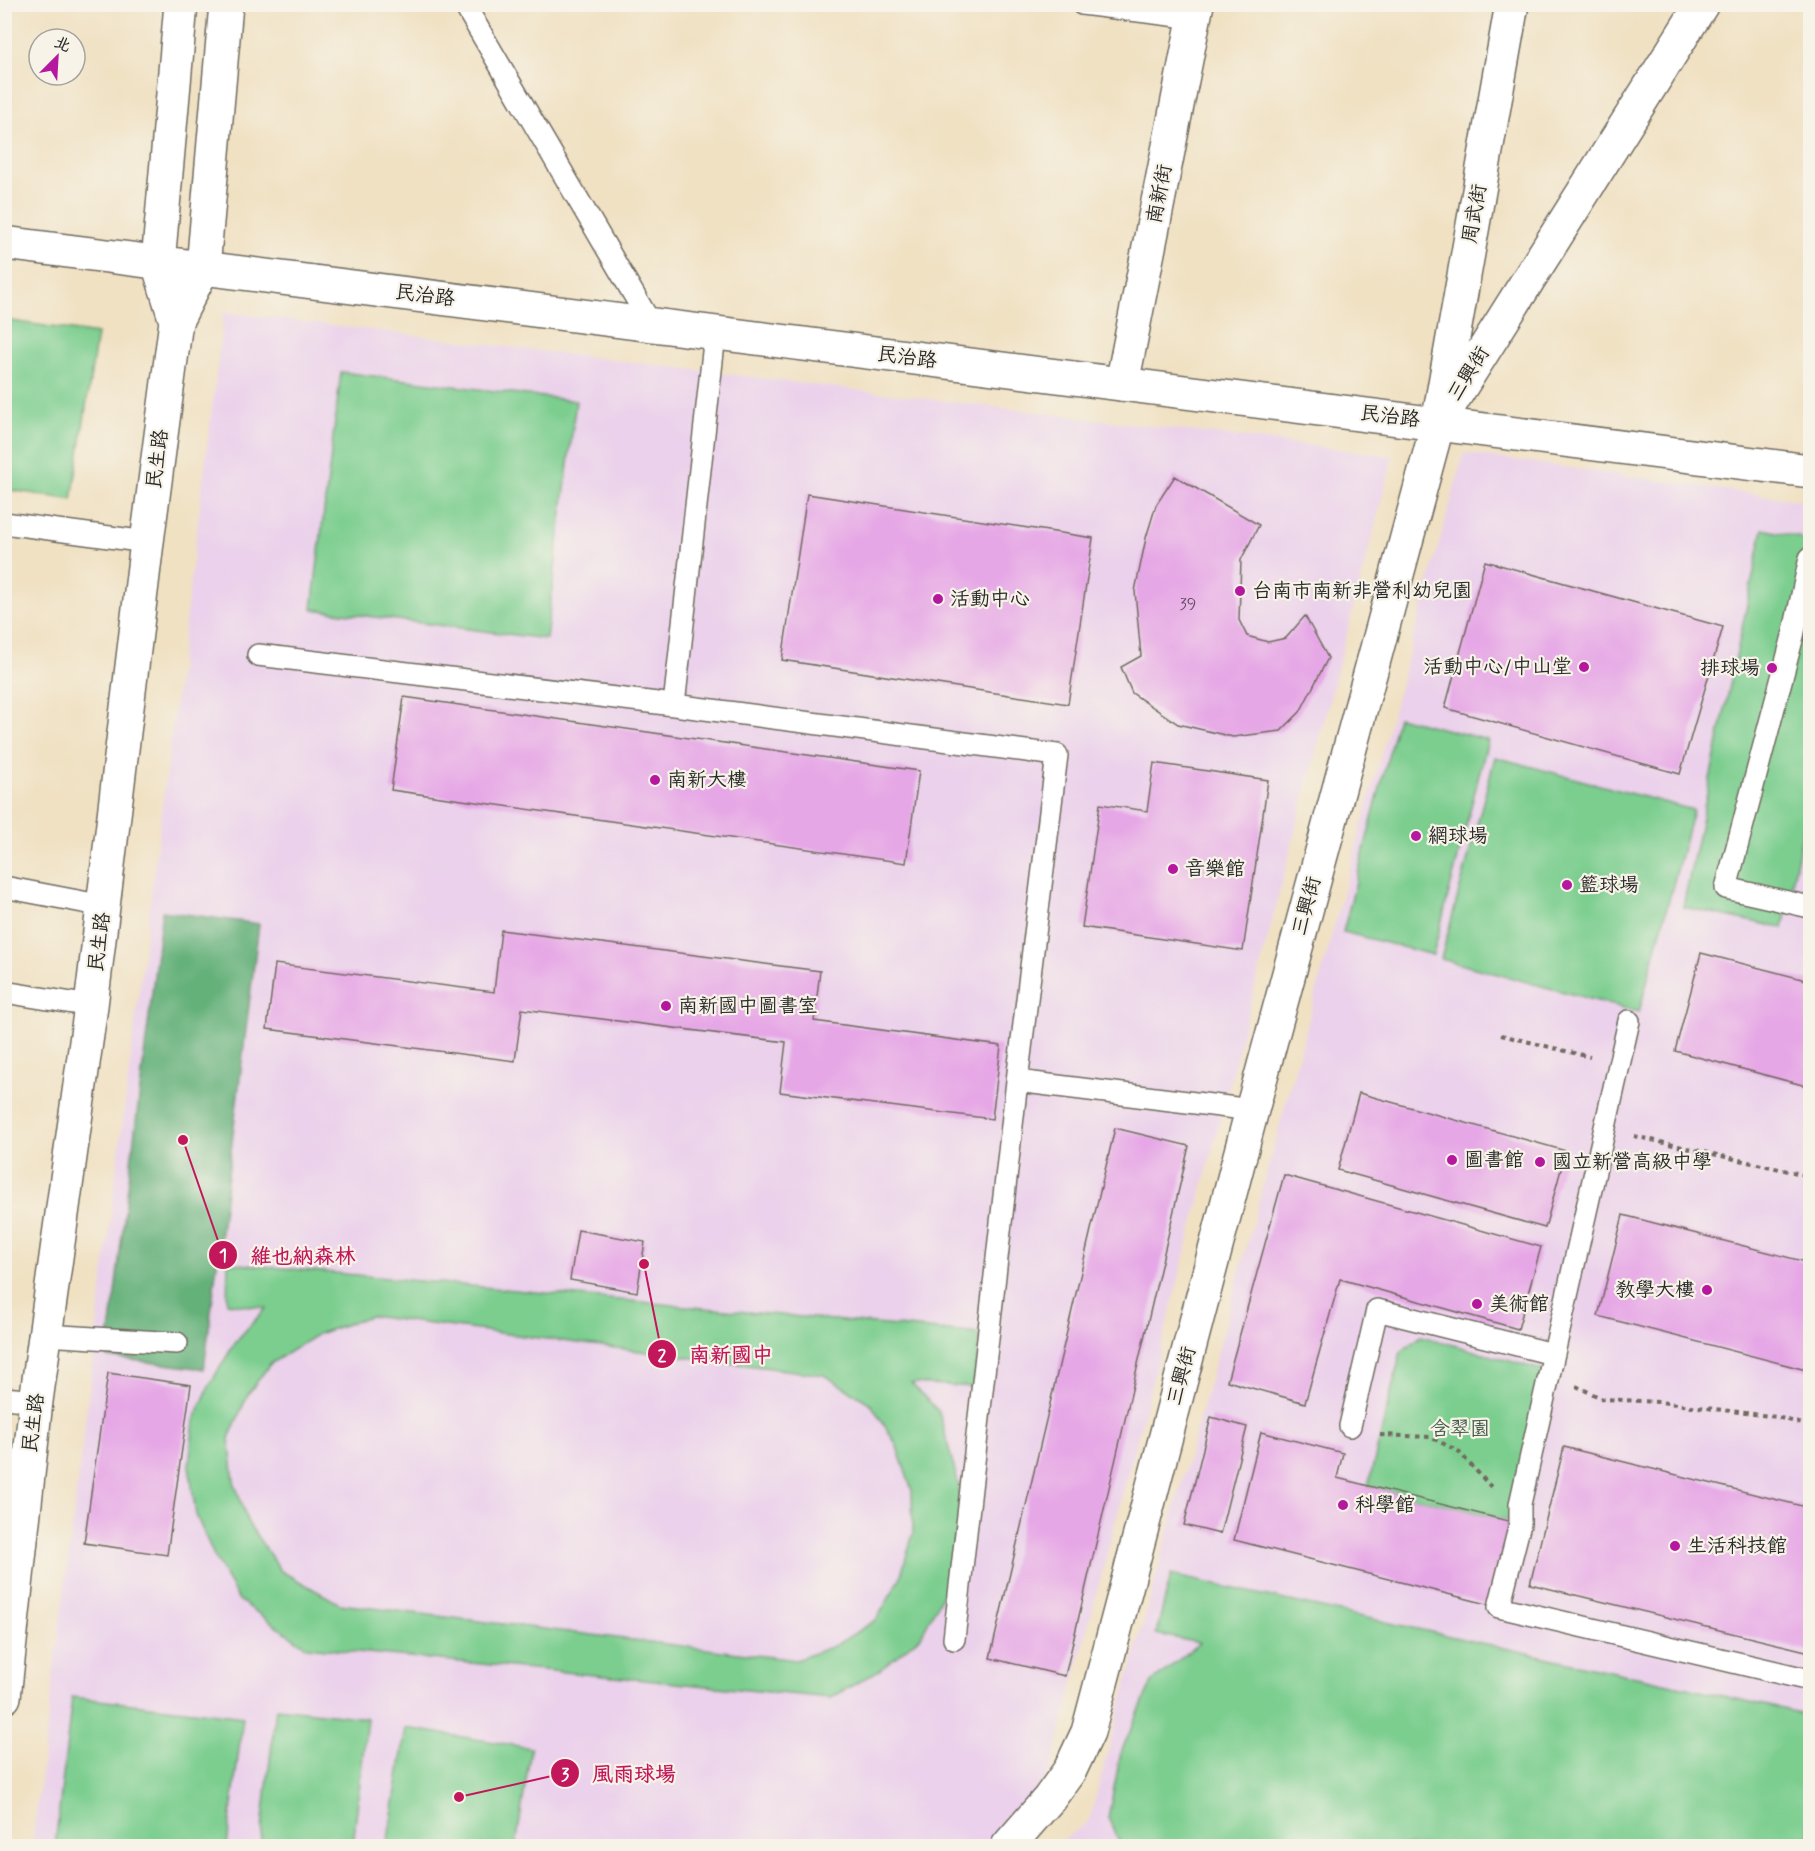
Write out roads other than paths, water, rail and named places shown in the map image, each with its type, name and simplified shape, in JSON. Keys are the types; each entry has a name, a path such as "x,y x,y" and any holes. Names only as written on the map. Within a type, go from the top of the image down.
{"street":[{"name":"民生路","path":"176,321 158,263 182,4"},
{"name":"民生路","path":"4,1697 20,1399 45,1335 92,1006 147,542 176,321 203,268 226,4"},
{"name":"周武街","path":"1438,423 1512,4"},
{"name":"三興街","path":"1008,1846 1049,1799 1070,1770 1088,1732 1252,1110 1438,423 1702,4"},
{"name":"南新街","path":"1122,384 1196,11"},
{"name":"民治路","path":"4,243 1810,471"}],"lane":[{"path":"464,4 651,324"},
{"path":"1082,4 1196,11"},
{"path":"674,705 715,334"},
{"path":"4,523 147,542"},
{"path":"1810,558 1802,638 1726,888 1810,907"},
{"path":"258,655 674,705 1057,755 1017,1081 954,1639"},
{"path":"4,887 104,906"},
{"path":"4,992 92,1006"},
{"path":"1629,1021 1520,1504 1520,1524 1499,1607 1810,1680"},
{"path":"1017,1081 1252,1110"},
{"path":"1350,1426 1377,1310 1551,1363"},
{"path":"45,1335 177,1343"}],"place":[{"name":"台南市南新非營利幼兒園","path":"1240,591"},
{"name":"活動中心","path":"938,599"},
{"name":"活動中心/中山堂","path":"1584,667"},
{"name":"排球場","path":"1772,668"},
{"name":"南新大樓","path":"655,780"},
{"name":"網球場","path":"1416,836"},
{"name":"音樂館","path":"1173,869"},
{"name":"籃球場","path":"1567,885"},
{"name":"南新國中圖書室","path":"666,1006"},
{"name":"維也納森林","path":"183,1140"},
{"name":"圖書館","path":"1452,1160"},
{"name":"國立新營高級中學","path":"1540,1162"},
{"name":"南新國中","path":"644,1264"},
{"name":"教學大樓","path":"1707,1290"},
{"name":"美術館","path":"1477,1304"},
{"name":"科學館","path":"1343,1505"},
{"name":"生活科技館","path":"1675,1546"},
{"name":"風雨球場","path":"459,1797"}],"park label":[{"name":"含翠園","path":"1460,1429"}]}
